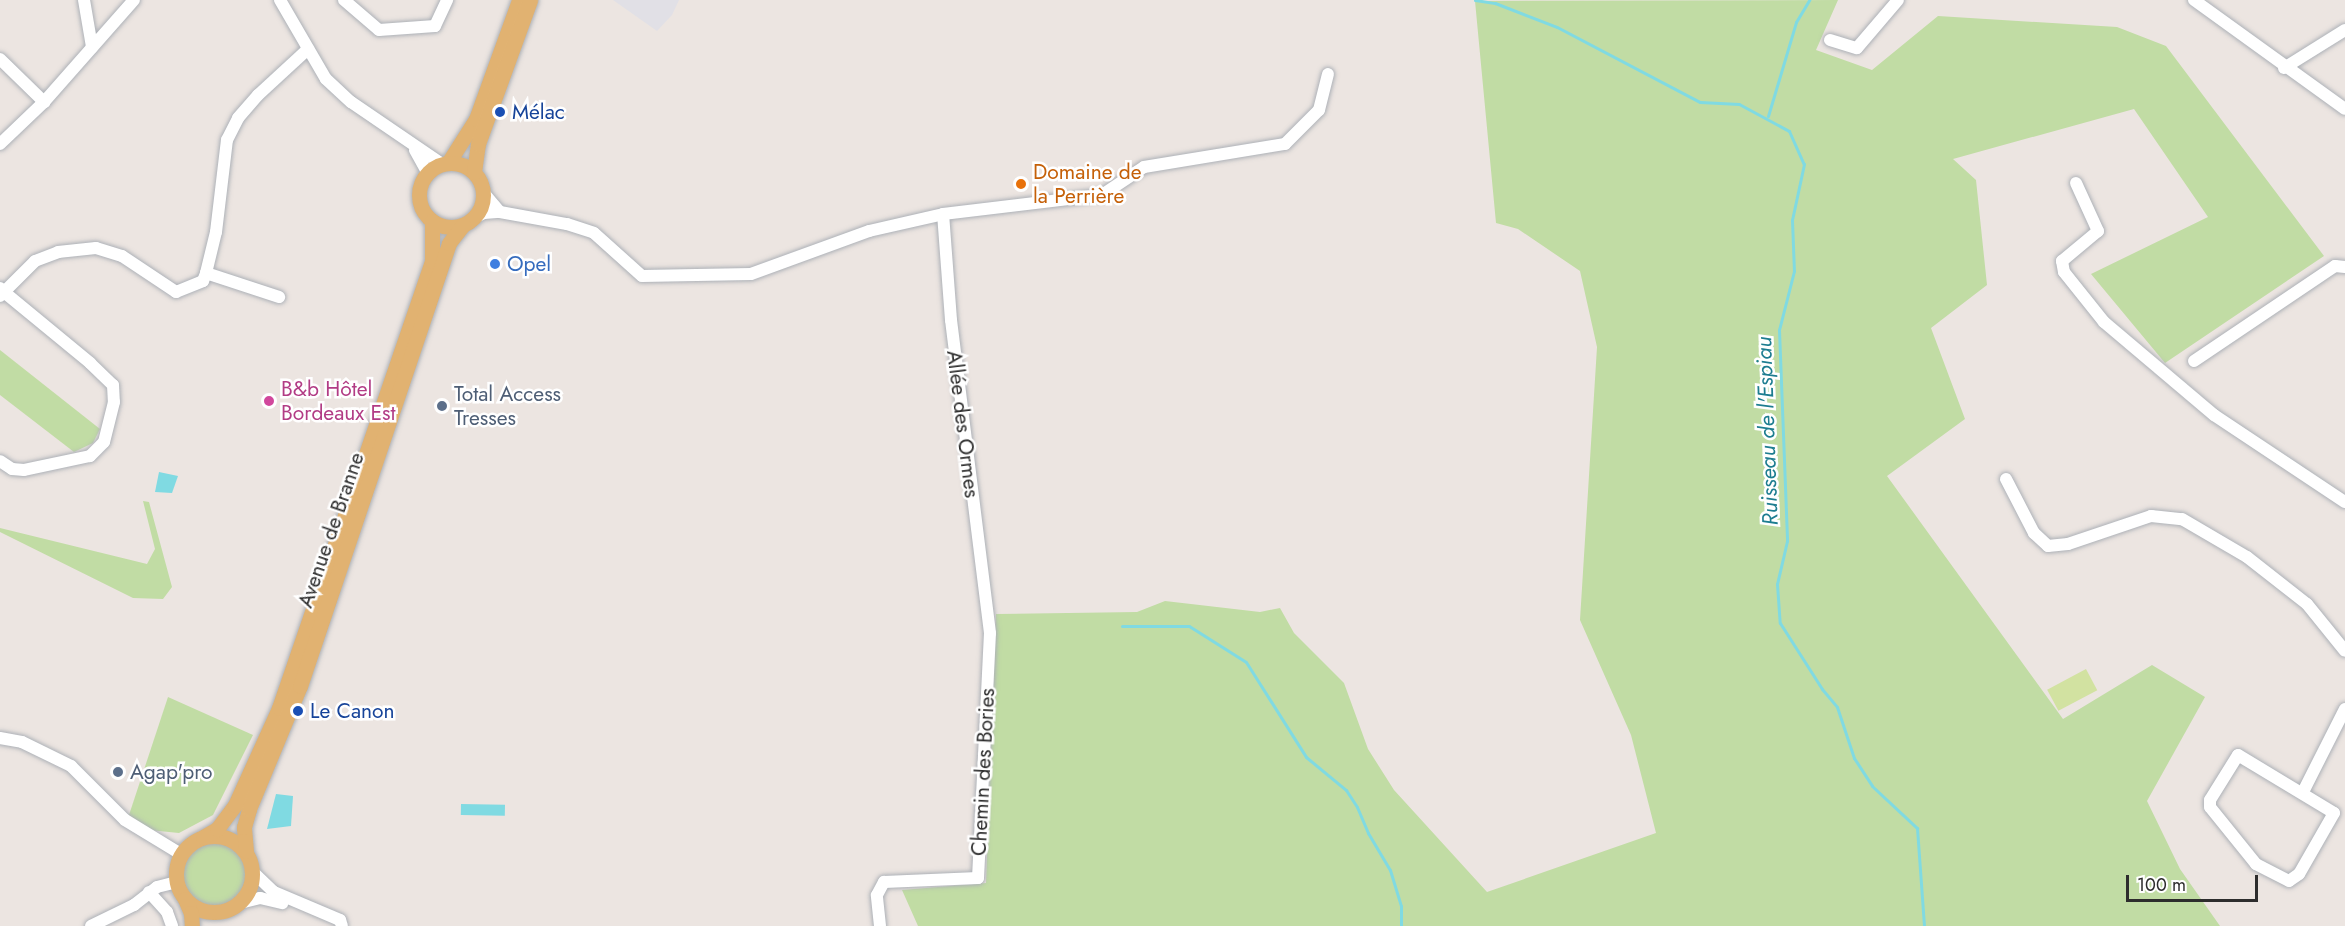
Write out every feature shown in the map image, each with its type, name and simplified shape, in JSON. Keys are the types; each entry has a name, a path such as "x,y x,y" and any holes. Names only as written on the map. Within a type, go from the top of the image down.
{"main road":[{"path":"519,0 476,118 445,164 428,173 420,192 425,213 432,221 453,227 468,222 482,202 483,192 474,172 478,144 530,0"},
{"path":"445,164 474,172"},
{"name":"Avenue de Branne","path":"203,837 217,829 235,805 279,708 432,261 432,221"},
{"name":"Avenue de Branne","path":"246,851 244,826 249,809 300,686 449,243 468,222"},
{"path":"192,926 192,913 177,882 181,854 203,837 227,837 246,851 253,872 252,883 236,905 215,926"},
{"path":"183,896 211,912 236,905"}],"street":[{"path":"84,0 92,47"},
{"path":"0,144 44,102 134,0"},
{"path":"280,0 326,79 412,147 445,164"},
{"path":"344,0 379,30 435,26 447,0"},
{"path":"1830,40 1857,48 1898,0"},
{"path":"2194,0 2284,68 2345,109"},
{"path":"2284,68 2345,30"},
{"path":"0,461 12,469 24,470 90,456 104,442 114,402 113,385 1,292 35,261 67,251 96,248 122,256 176,292 203,281 216,232 227,140 238,118 258,95 308,49"},
{"path":"0,58 44,102"},
{"path":"468,222 484,213 500,212 567,224 594,233 642,276 751,274 869,231 943,214 1102,195 1144,167 1285,144 1319,110 1329,74"},
{"path":"412,147 428,173"},
{"path":"2076,183 2098,231 2062,261 2064,272 2104,322 2214,415 2345,502"},
{"path":"483,192 500,212"},
{"name":"Allée des Ormes","path":"943,214 951,320 990,633"},
{"path":"2194,361 2335,266 2345,267"},
{"path":"206,273 279,297"},
{"path":"2006,479 2034,533 2048,546 2068,544 2151,516 2182,519 2247,557 2307,604 2345,651"},
{"name":"Chemin des Bories","path":"880,926 877,895 884,882 978,878 990,633"},
{"path":"2303,792 2345,709"},
{"path":"0,738 22,742 71,766 125,820 181,854"},
{"path":"2238,756 2285,786 2303,792 2334,813 2299,874 2289,881 2256,864 2210,807 2210,800 2238,756"},
{"path":"253,872 274,892 340,920 342,926"},
{"path":"91,926 134,905 150,892 177,882"},
{"path":"150,892 167,912 172,926"},
{"path":"236,905 273,899 333,926"}],"shaded area":[{"path":"613,0 679,0 672,15 657,31"}],"green space":[{"path":"1838,0 1816,50 1872,70 1938,16 2117,27 2166,46 2324,256 2165,363 2091,274 2208,217 2134,109 1953,159 1976,180 1987,285 1931,328 1965,419 1887,476 2063,719 2152,665 2205,697 2147,801 2180,869 2220,926 918,926 902,890 986,883 996,614 1137,612 1165,601 1260,612 1280,608 1294,633 1344,683 1368,749 1394,790 1487,892 1656,833 1631,735 1580,620 1597,347 1580,271 1518,229 1496,223 1475,1"},
{"path":"0,350 100,429 93,443 74,452 0,395"},
{"path":"143,501 149,502 172,587 163,599 133,598 0,532 0,528 147,564 155,549"},
{"path":"2086,669 2097,690 2058,711 2047,690"},
{"path":"168,697 253,735 213,815 179,833 149,830 129,815"},
{"path":"215,842 227,844 238,851 245,862 247,874 245,886 238,897 227,904 215,906 203,904 192,897 185,886 183,874 185,862 192,851 203,844"}],"water":[{"path":"159,472 178,476 172,493 155,492"},
{"path":"276,794 293,796 291,826 267,829"},
{"path":"461,804 505,805 505,816 461,815"}],"waterway":[{"name":"Ruisseau de l'Espiau","path":"1475,0 1495,3 1557,27 1700,102 1739,104 1789,131 1804,164 1792,220 1794,271 1779,330 1787,541 1777,584 1780,623 1822,689 1837,707 1854,758 1872,786 1917,828 1924,926"},
{"path":"1768,116 1796,22 1809,0"},
{"path":"1122,626 1189,626 1246,662 1306,757 1346,790 1357,807 1368,833 1390,870 1401,906 1401,926"}],"place":[{"name":"Mélac","path":"500,112"},
{"name":"Domaine de la Perrière","path":"1021,184"},
{"name":"Opel","path":"495,264"},
{"name":"B&b Hôtel Bordeaux Est","path":"269,401"},
{"name":"Total Access Tresses","path":"442,406"},
{"name":"Le Canon","path":"298,711"},
{"name":"Agap'pro","path":"118,772"}]}
